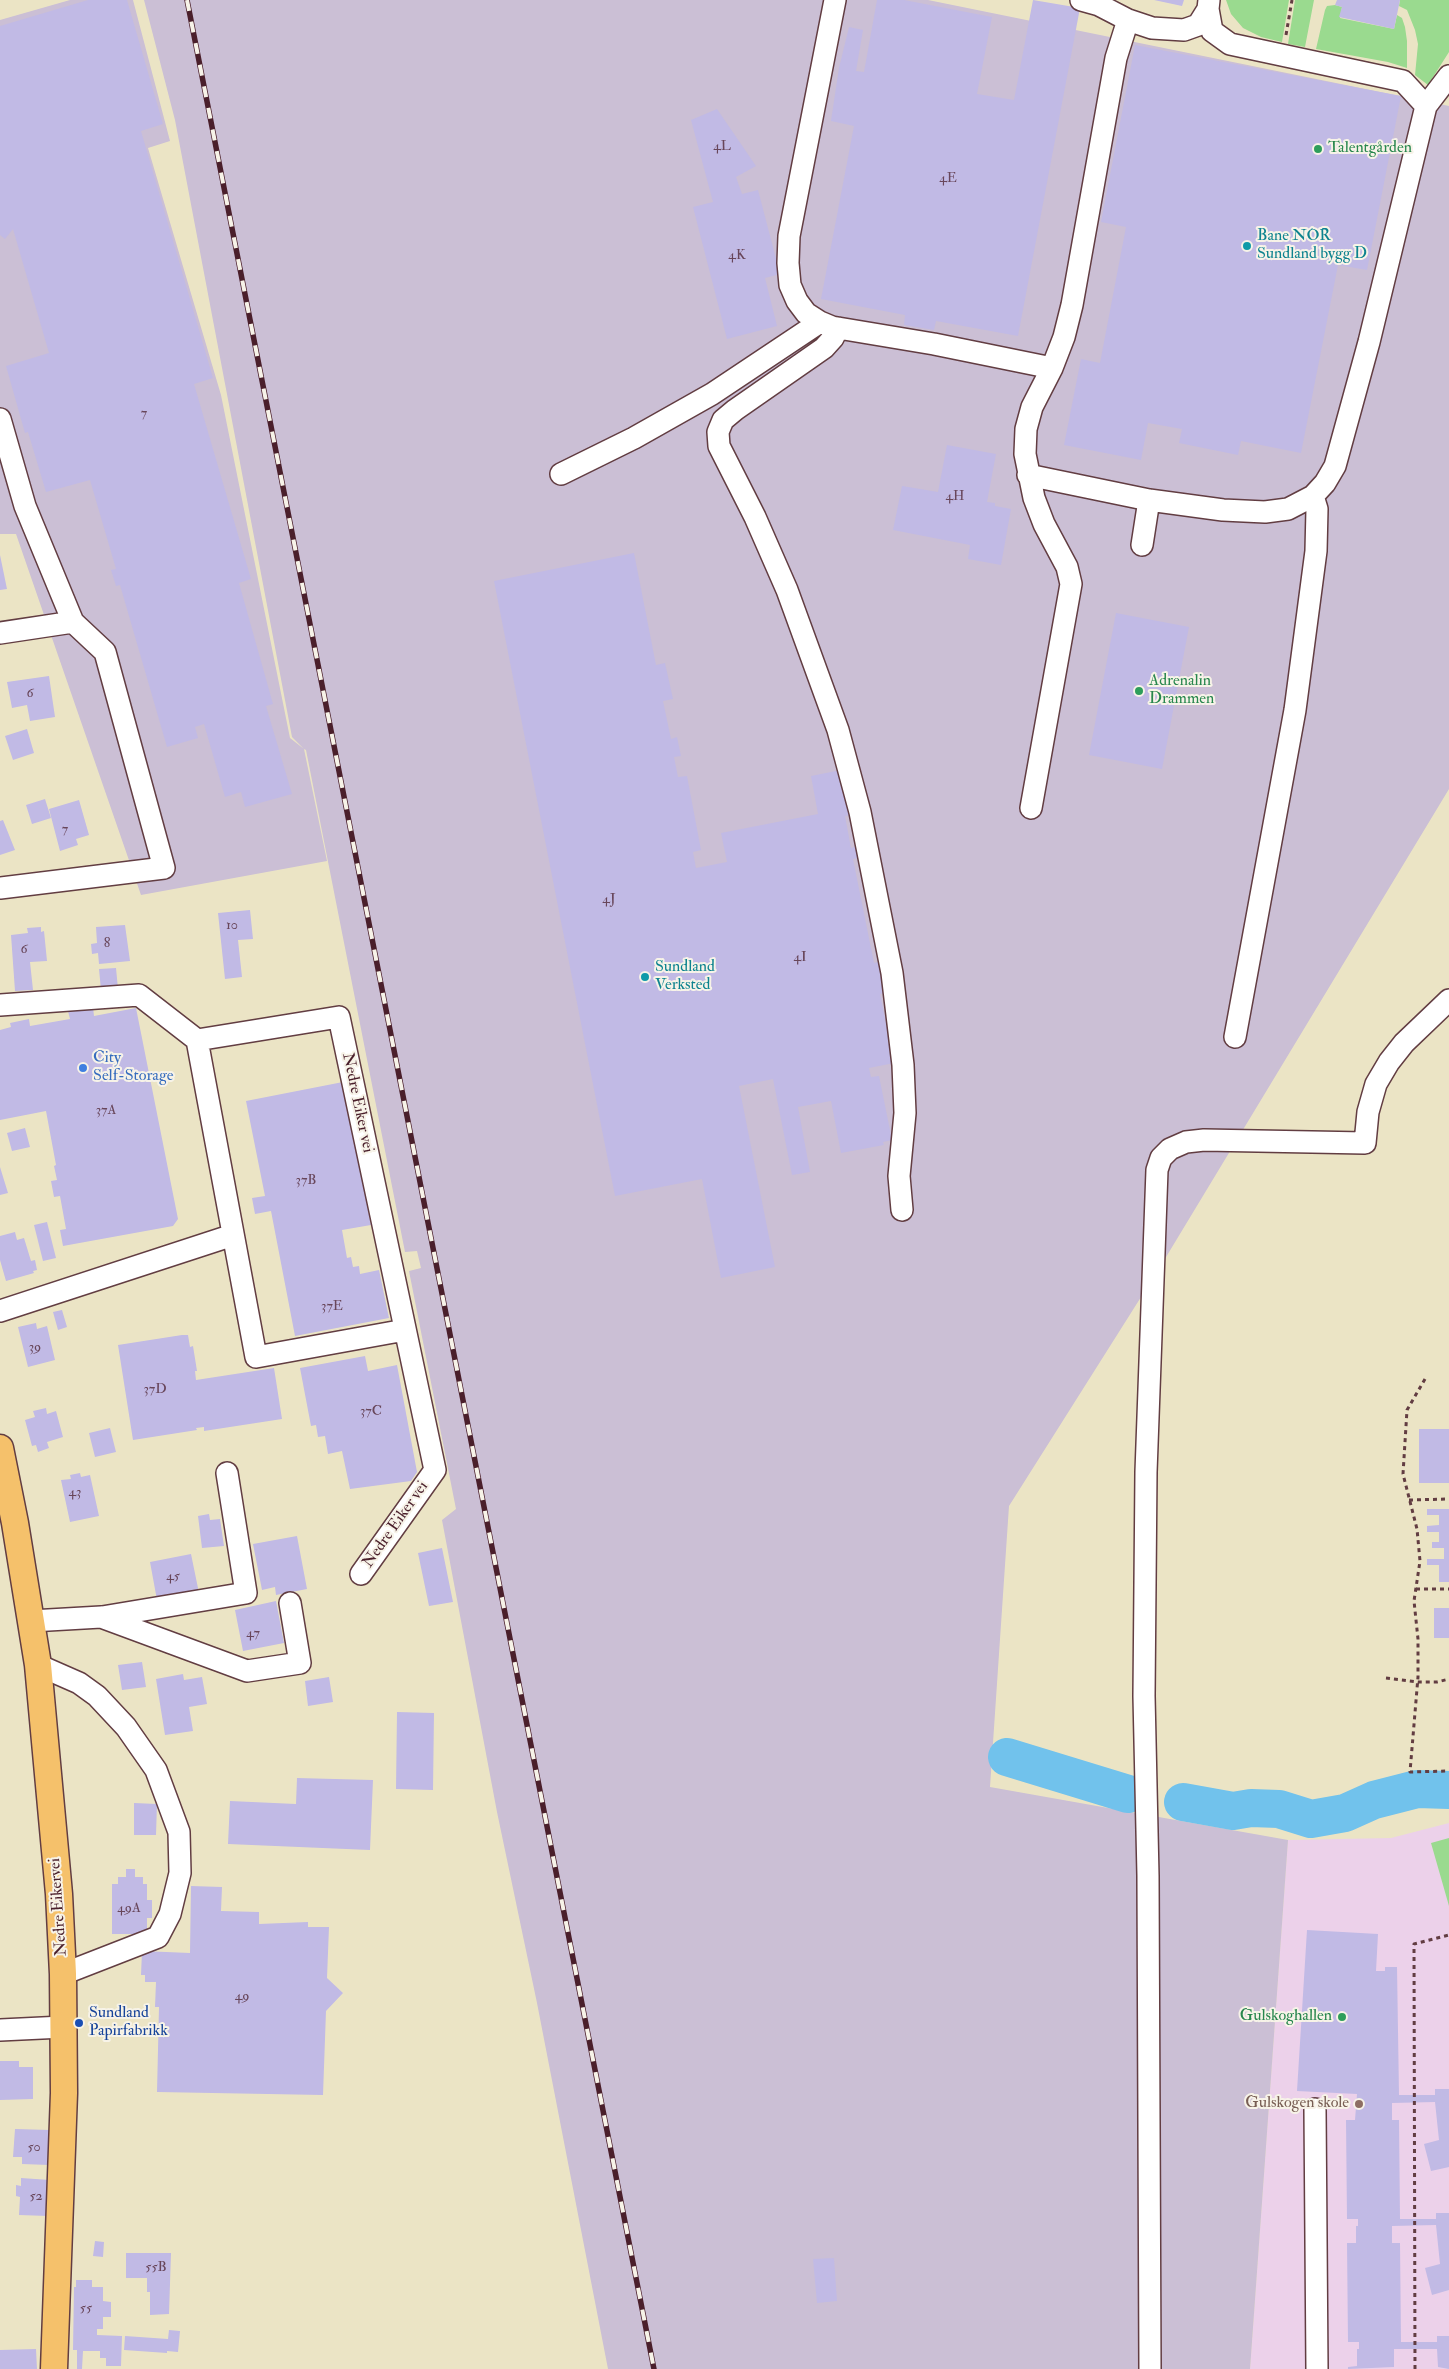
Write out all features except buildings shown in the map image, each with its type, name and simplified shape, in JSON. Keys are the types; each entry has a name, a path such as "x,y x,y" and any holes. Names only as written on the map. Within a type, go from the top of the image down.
{"main road":[{"name":"Nedre Eikervei","path":"0,1448 15,1523 38,1665 59,1894 63,1974 64,2093 54,2369"}],"street":[{"path":"835,0 789,236 788,263 790,285 797,301 806,313 829,325 1052,368"},
{"path":"1081,0 1099,5 1128,20 1152,28 1184,30 1198,24 1208,5"},
{"path":"1208,5 1212,31 1230,44 1403,82 1426,106"},
{"path":"1031,808 1072,584 1068,566 1044,524 1028,475 1024,454 1026,429 1032,407 1052,368 1064,337 1072,305 1116,58 1128,20"},
{"path":"1028,475 1149,500 1224,510 1265,512 1288,509 1312,496 1325,483 1335,466 1369,342 1426,106 1449,76"},
{"path":"561,474 643,434 829,325"},
{"path":"829,325 834,338 824,348 723,420 718,432 719,446 755,517 791,599 838,730 860,812 892,974 902,1056 905,1113 899,1176 902,1210"},
{"path":"0,418 25,506 72,622 104,652 164,868 0,888"},
{"path":"1234,1037 1295,710 1316,551 1317,510 1312,496"},
{"path":"1142,545 1149,500"},
{"path":"0,633 72,622"},
{"path":"0,1005 139,995 197,1040 256,1357 405,1330"},
{"path":"1150,2369 1148,1876 1144,1696 1146,1472 1157,1170 1161,1158 1170,1149 1186,1142 1204,1140 1365,1143 1368,1112 1376,1084 1389,1062 1404,1043 1449,1000"},
{"name":"Nedre Eiker vei","path":"197,1040 340,1017 434,1470 361,1574"},
{"path":"0,1310 233,1235"},
{"path":"31,1621 101,1617 246,1593 227,1472"},
{"path":"101,1617 247,1671 300,1663 290,1603"},
{"path":"38,1665 79,1683 97,1696 126,1727 156,1770 179,1832 180,1873 170,1914 158,1937 63,1974"},
{"path":"0,2030 63,2027"},
{"path":"1314,2109 1317,2369"}],"path":[{"path":"1282,55 1292,0"},
{"path":"1425,1379 1407,1410 1403,1474 1417,1529 1420,1561 1414,1601 1418,1639 1418,1682 1410,1772 1449,1771"},
{"path":"1409,1500 1449,1499"},
{"path":"1416,1589 1449,1589"},
{"path":"1386,1678 1418,1682 1437,1682 1449,1679"},
{"path":"1415,2369 1414,1944 1449,1936"}],"shaded area":[{"path":"70,0 133,0 170,141 148,148 221,395 290,738 304,749 327,861 141,895 16,534 0,534 0,20"},
{"path":"144,0 928,0 1449,106 1449,789 1160,1267 1009,1506 990,1787 1288,1840 1250,2369 608,2369 537,2003 497,1812 442,1520 456,1509 409,1271 421,1268 417,1251 405,1252 306,750 292,737 175,120"},
{"name":"Gulskogen skole","path":"1449,1823 1449,2369 1250,2369 1288,1840 1391,1838"}],"green space":[{"path":"1226,0 1289,0 1282,42 1261,37 1243,28 1231,14"},
{"path":"1295,0 1314,0 1305,47 1288,44"},
{"path":"1400,0 1449,0 1449,52 1428,85 1415,75 1418,44 1407,10 1399,6"},
{"path":"1335,5 1342,7 1340,18 1394,29 1397,15 1402,18 1407,41 1407,68 1388,62 1316,49 1325,10 1327,6"},
{"path":"1449,1838 1449,1906 1431,1843"}],"waterway":[{"path":"1007,1757 1128,1794"},
{"path":"1183,1802 1233,1811 1251,1808 1279,1809 1311,1819 1345,1813 1374,1800 1417,1789 1449,1790"}],"railway":[{"path":"187,0 654,2369"}],"place":[{"name":"Talentgården","path":"1318,149"},
{"name":"Bane NOR Sundland bygg D","path":"1247,246"},
{"name":"Adrenalin Drammen","path":"1139,691"},
{"name":"Sundland Verksted","path":"645,977"},
{"name":"City Self-Storage","path":"83,1068"},
{"name":"Gulskoghallen","path":"1342,2017"},
{"name":"Sundland Papirfabrikk","path":"79,2023"},
{"name":"Gulskogen skole","path":"1359,2104"}]}
